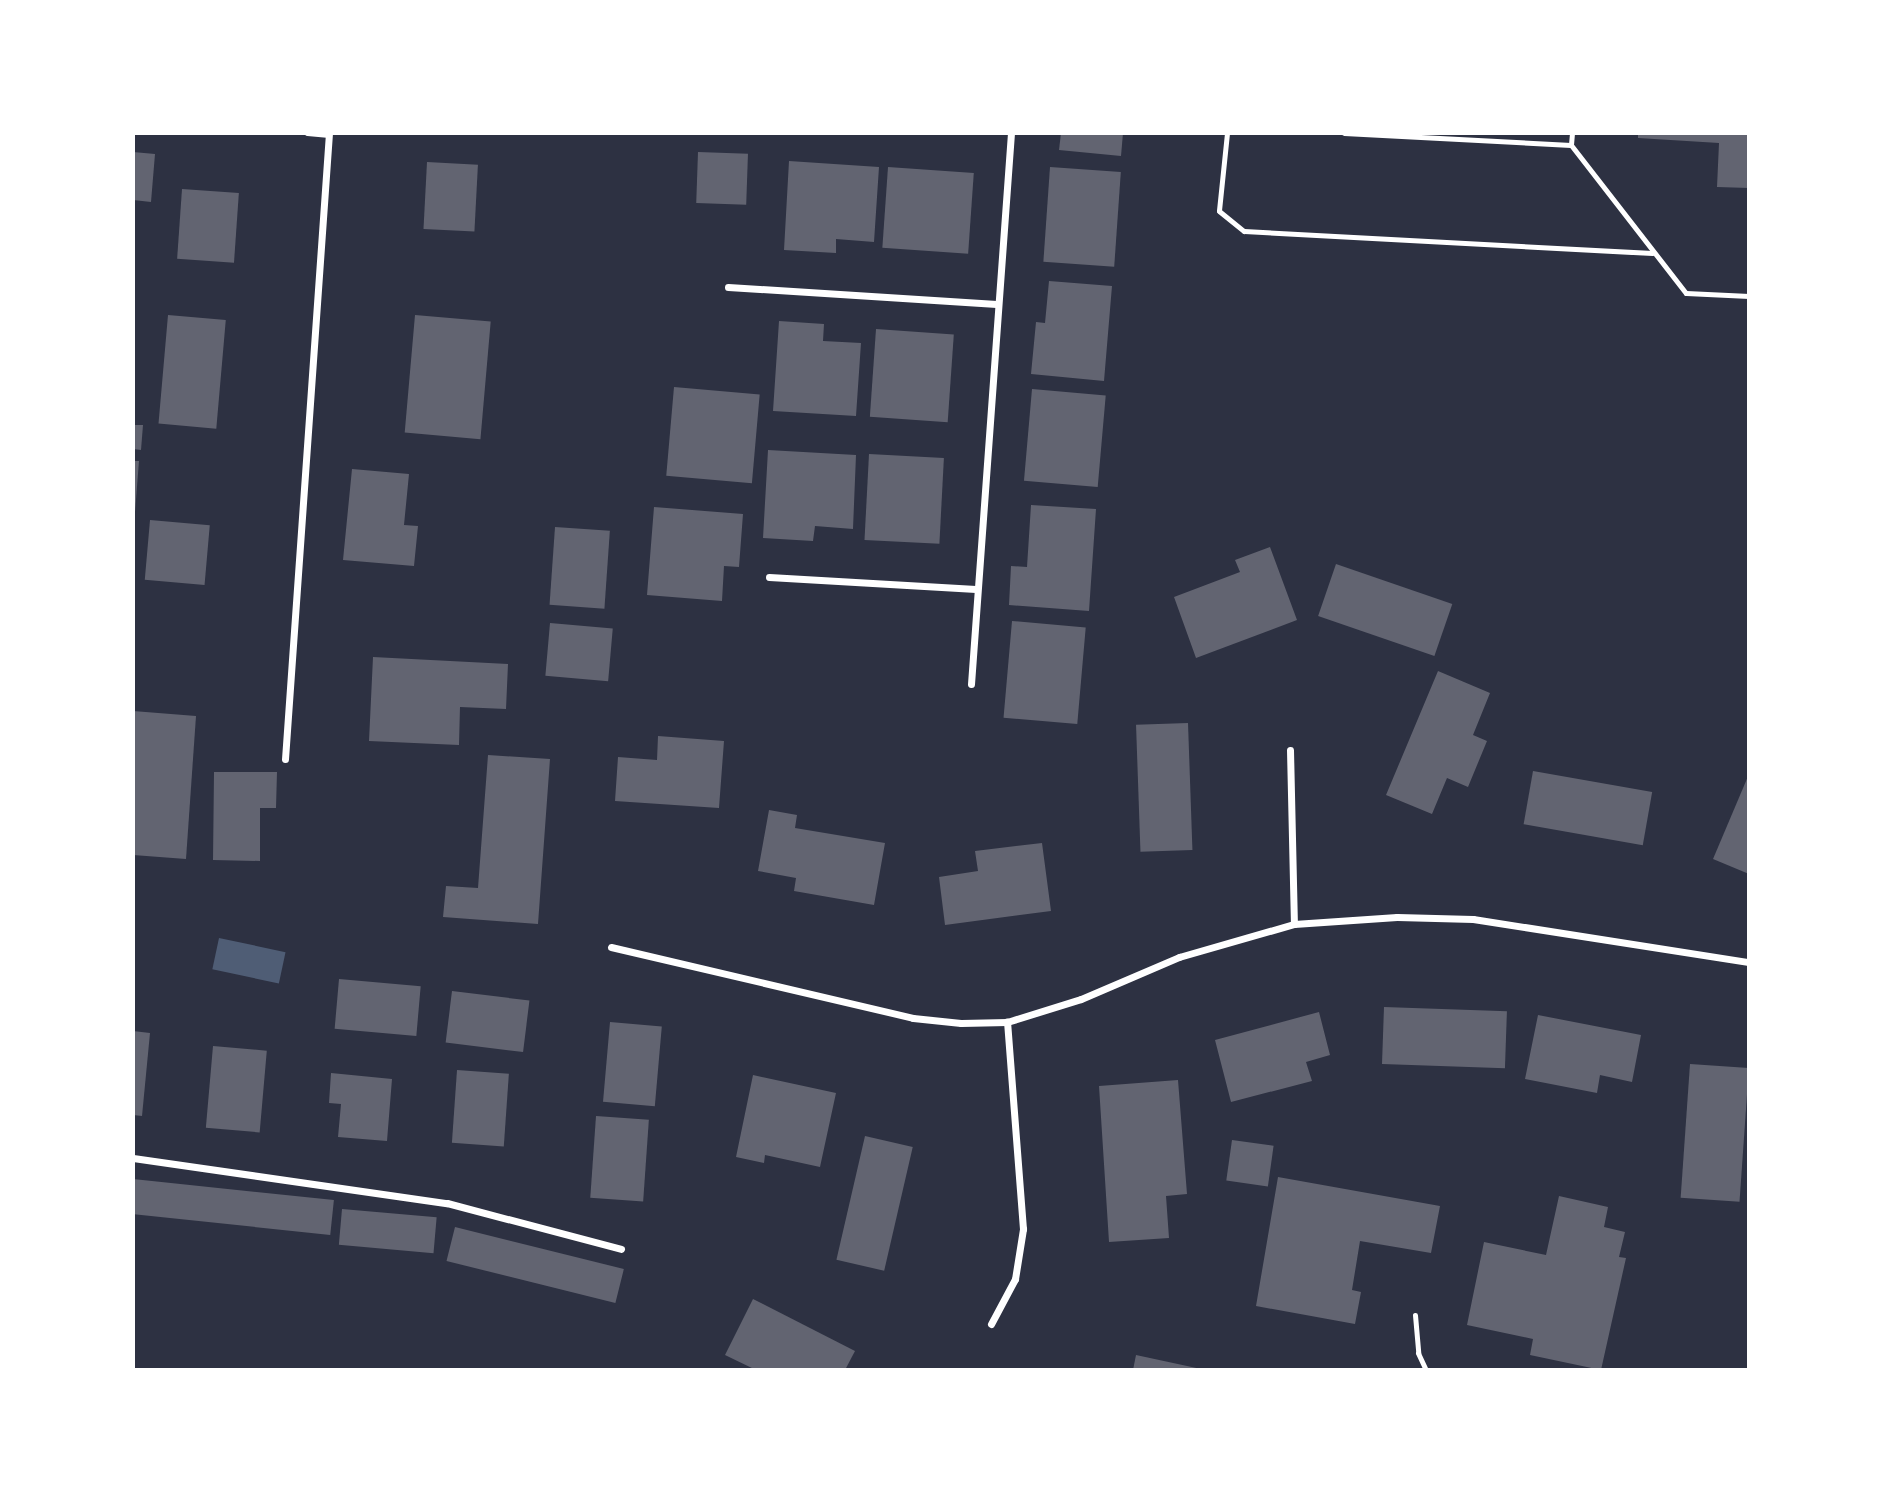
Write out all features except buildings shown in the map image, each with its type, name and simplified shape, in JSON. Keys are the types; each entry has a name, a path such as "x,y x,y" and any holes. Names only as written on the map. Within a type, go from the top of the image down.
{"street":[{"path":"971,684 996,304 1011,133"},
{"path":"285,759 329,134"},
{"path":"728,287 996,304"},
{"path":"769,577 976,589"},
{"path":"1290,750 1294,924"},
{"path":"611,947 913,1018 961,1023 1007,1022 1081,999 1178,957 1294,924 1397,916 1473,919 1749,962"},
{"path":"992,1324 1015,1279 1023,1229 1007,1022"},
{"path":"133,1158 447,1203 621,1249"}],"lane":[{"path":"307,133 329,134"},
{"path":"1227,133 1219,211 1244,231 1651,253"},
{"path":"1344,133 1571,145"},
{"path":"1572,133 1571,145 1651,253 1686,293 1749,296"},
{"path":"1415,1315 1418,1353 1426,1370"}],"water":[{"path":"219,938 286,952 279,983 212,969"}]}
